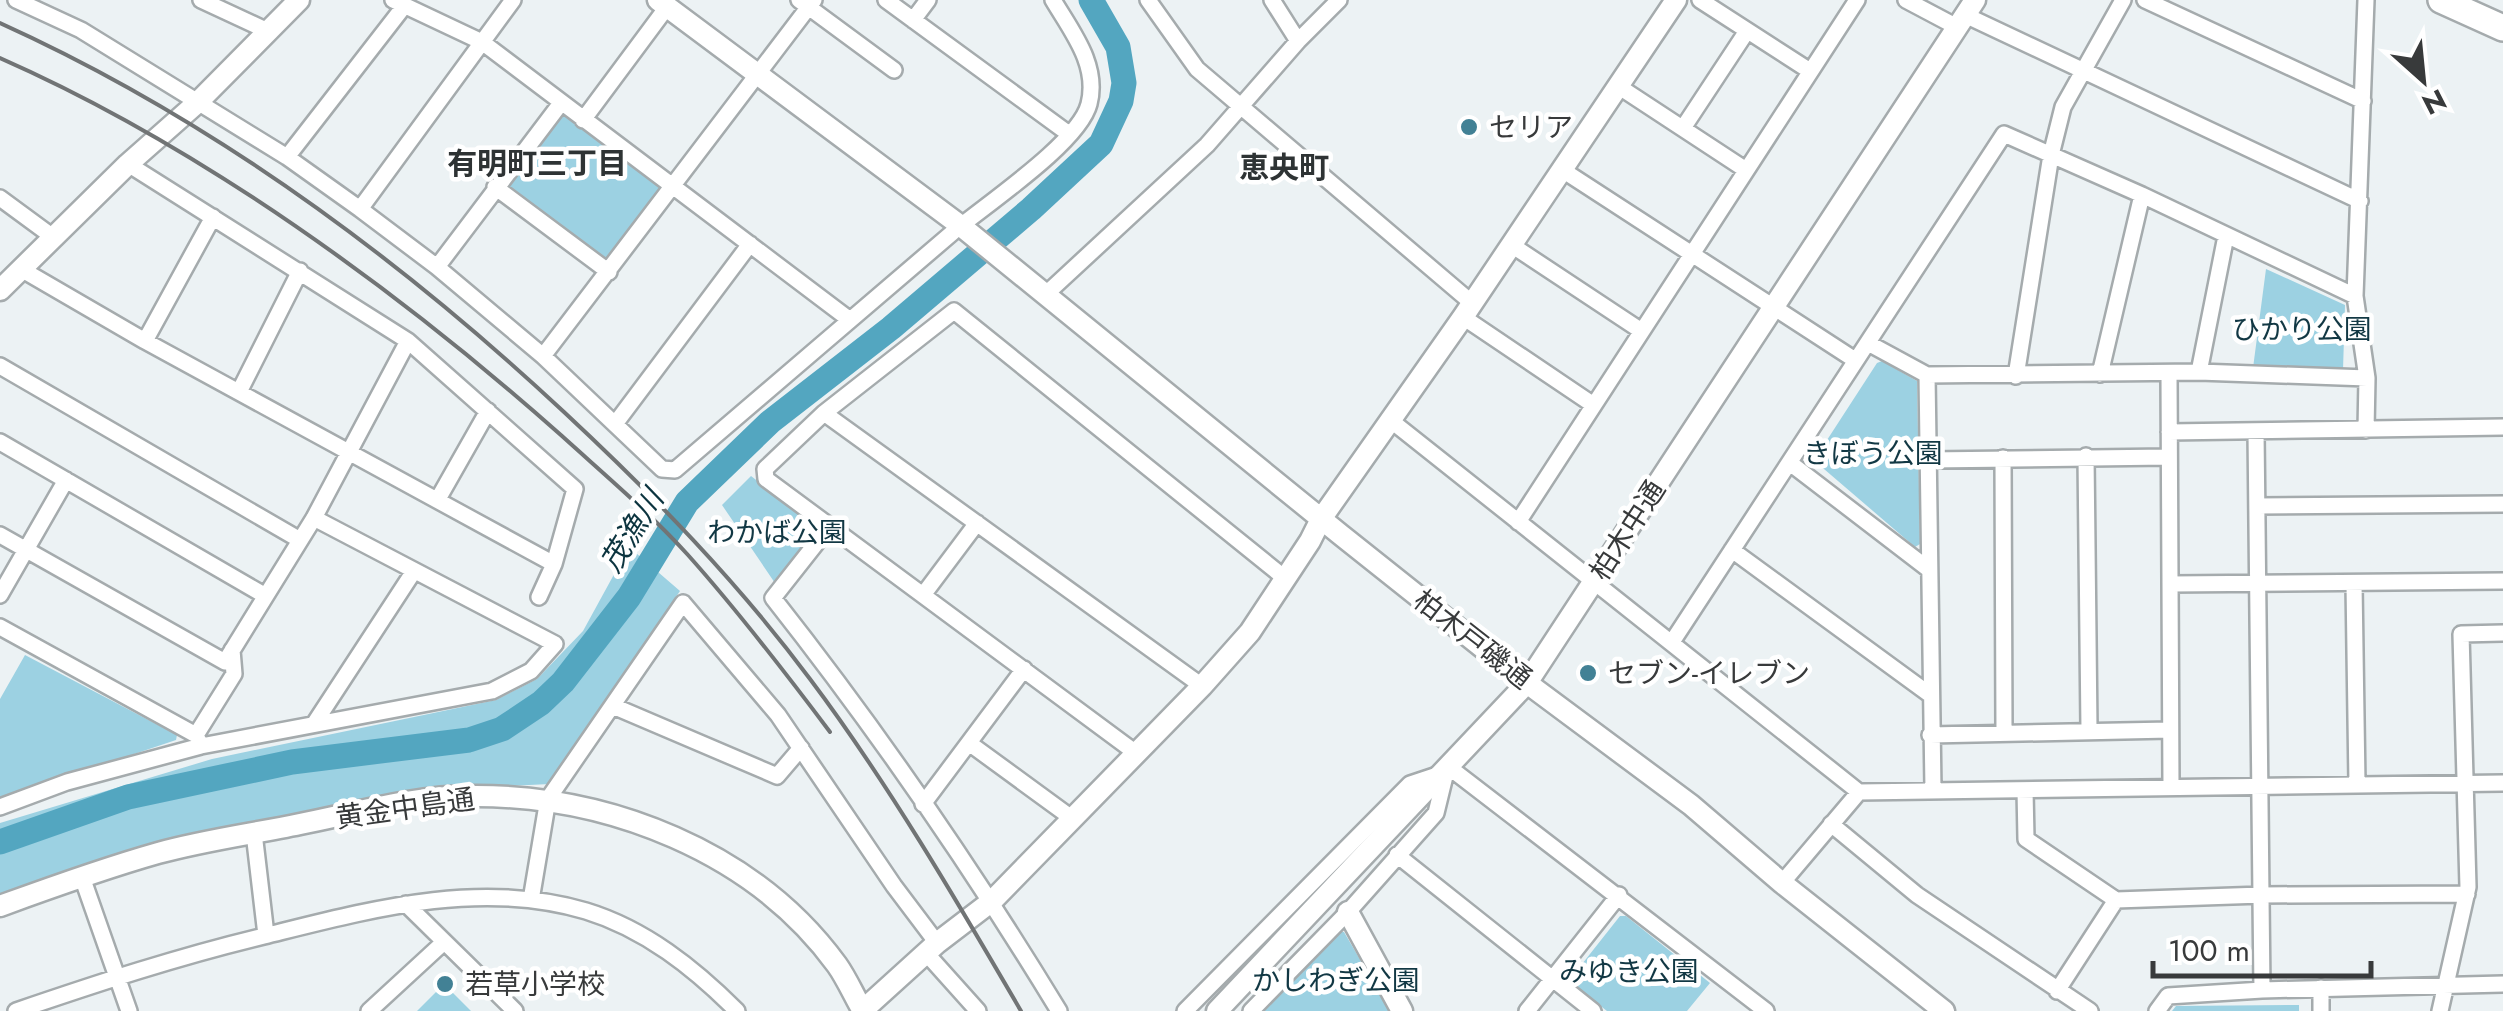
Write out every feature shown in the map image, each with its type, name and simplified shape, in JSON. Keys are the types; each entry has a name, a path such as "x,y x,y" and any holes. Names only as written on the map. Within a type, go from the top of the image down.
{"main road":[{"path":"2440,0 2503,28"}],"street":[{"path":"16,0 81,30 287,157 360,209 543,356 662,469 674,470 850,320 966,230 1069,134 1089,108 1093,78 1079,42 1053,0"},
{"path":"202,0 270,32"},
{"path":"0,290 128,164 198,103 299,0"},
{"path":"360,209 514,0"},
{"path":"886,0 1069,134"},
{"path":"913,20 928,0"},
{"path":"1148,0 1197,69 1467,310 1592,404"},
{"path":"1272,0 1298,41"},
{"path":"1044,295 1206,144 1339,0"},
{"path":"862,1011 992,900 1250,632 1321,519 1676,0"},
{"path":"1700,0 1810,71"},
{"path":"1518,522 1857,0"},
{"path":"1906,0 1965,14 2360,201"},
{"path":"2016,376 2051,155 2063,107 2123,0"},
{"path":"2145,0 2363,101"},
{"path":"2366,0 2355,296 2366,378 2366,430"},
{"path":"543,356 760,75 807,2 894,70"},
{"path":"287,157 399,3 482,42 850,320"},
{"path":"583,120 663,4"},
{"name":"柏木戸磯通","path":"663,4 966,230 1321,519 1691,805 1937,1009"},
{"name":"柏木中通","path":"1216,1011 1448,770 1527,682 1965,14"},
{"path":"1682,128 1747,30"},
{"path":"1618,86 1746,170"},
{"path":"436,267 561,104"},
{"path":"1672,642 2004,134 2142,194 2355,296"},
{"path":"128,164 408,341 575,489 554,564 538,597"},
{"path":"1561,169 1855,360"},
{"path":"495,187 609,272"},
{"path":"2100,374 2142,194"},
{"path":"0,198 53,237"},
{"path":"145,341 213,217"},
{"path":"2199,372 2226,236"},
{"path":"615,424 750,244"},
{"path":"1510,244 1640,330"},
{"path":"21,269 554,564"},
{"path":"239,392 300,271"},
{"path":"1136,753 766,479 764,469 824,413 954,311 1286,579"},
{"path":"0,535 225,662 314,518 408,341"},
{"path":"1868,344 1927,375 2199,372 2366,378"},
{"path":"0,366 300,540"},
{"path":"1927,375 1932,790"},
{"path":"2169,375 2171,787"},
{"path":"438,499 488,411"},
{"path":"824,413 1202,686"},
{"path":"1389,419 1858,792 2503,782"},
{"path":"2169,432 2503,427"},
{"path":"2256,431 2262,990"},
{"path":"0,442 264,594"},
{"path":"2086,456 2089,730"},
{"path":"1928,460 2168,457"},
{"path":"2003,458 2004,731"},
{"path":"1790,464 1927,568"},
{"path":"0,594 66,480"},
{"path":"2257,506 2503,504"},
{"path":"0,807 198,741 492,691 532,670 555,644 314,518"},
{"path":"923,595 976,523"},
{"path":"830,526 773,598 852,698 992,900 1059,1011"},
{"path":"1732,550 1929,694"},
{"path":"314,724 414,570"},
{"path":"2171,584 2503,581"},
{"path":"2354,584 2356,784"},
{"path":"531,900 548,798 684,604 778,714 978,1011"},
{"path":"0,627 198,741"},
{"path":"2440,1011 2467,894 2461,634 2503,634"},
{"path":"198,741 234,674 232,650"},
{"path":"923,804 1024,669"},
{"path":"614,706 777,776 801,748"},
{"path":"1930,735 2170,730"},
{"path":"969,743 1072,819"},
{"path":"1252,1011 1436,813 1448,770"},
{"path":"1448,770 1619,895 1766,1011"},
{"path":"1186,1011 1410,784 1448,770"},
{"path":"2025,790 2026,840 2116,900 2262,894 2467,894"},
{"path":"1782,882 1858,792"},
{"name":"黄金中島通","path":"0,906 160,853 388,806 468,796 548,798 649,826 702,850 746,878 794,918 837,965 862,1011"},
{"path":"1830,824 1916,895 2090,1011"},
{"path":"254,833 266,935"},
{"path":"1397,855 1592,1011"},
{"path":"82,876 128,1011"},
{"path":"1527,1011 1619,895"},
{"path":"16,1011 116,977 314,922 468,896 531,900 587,912 632,931 672,954 737,1011"},
{"path":"2057,991 2116,900"},
{"path":"406,904 514,1011"},
{"path":"1348,912 1402,1011"},
{"path":"369,1011 444,942"},
{"path":"2156,1011 2168,996 2503,984"},
{"path":"2321,988 2321,1011"}],"green space":[{"path":"562,113 660,188 605,261 506,185"},
{"name":"ひかり公園","path":"2266,269 2345,305 2343,370 2253,368"},
{"name":"きぼう公園","path":"1882,361 1917,381 1920,544 1915,547 1817,463 1816,457"},
{"name":"わかば公園","path":"751,476 822,530 777,586 722,505"},
{"path":"629,547 680,591 550,784 466,788 0,899 0,823 212,759 496,700 537,679 583,631"},
{"path":"25,655 177,735 176,740 0,799 0,699"},
{"name":"みゆき公園","path":"1620,916 1626,916 1710,983 1687,1011 1607,1011 1571,983"},
{"name":"かしわぎ公園","path":"1344,932 1390,1011 1264,1011"},
{"path":"444,984 471,1011 417,1011"},
{"path":"2299,1005 2299,1011 2172,1011 2176,1006"}],"waterway":[{"name":"茂漁川","path":"0,842 128,797 292,762 469,740 502,729 541,703 563,682 629,597 687,502 770,422 891,328 1101,144 1121,101 1124,83 1118,47 1091,0"}],"railway":[{"path":"0,23 153,102 298,194 435,298 597,443 724,573 810,679 893,799 1021,1011"},
{"path":"0,58 75,94 223,178 434,328 562,436 673,539 743,620 830,732"}],"place":[{"name":"セリア","path":"1469,127"},
{"name":"セブン-イレブン","path":"1588,673"},
{"name":"若草小学校","path":"445,984"}],"district":[{"name":"有明町三丁目","path":"537,164"},
{"name":"恵央町","path":"1284,168"}]}
